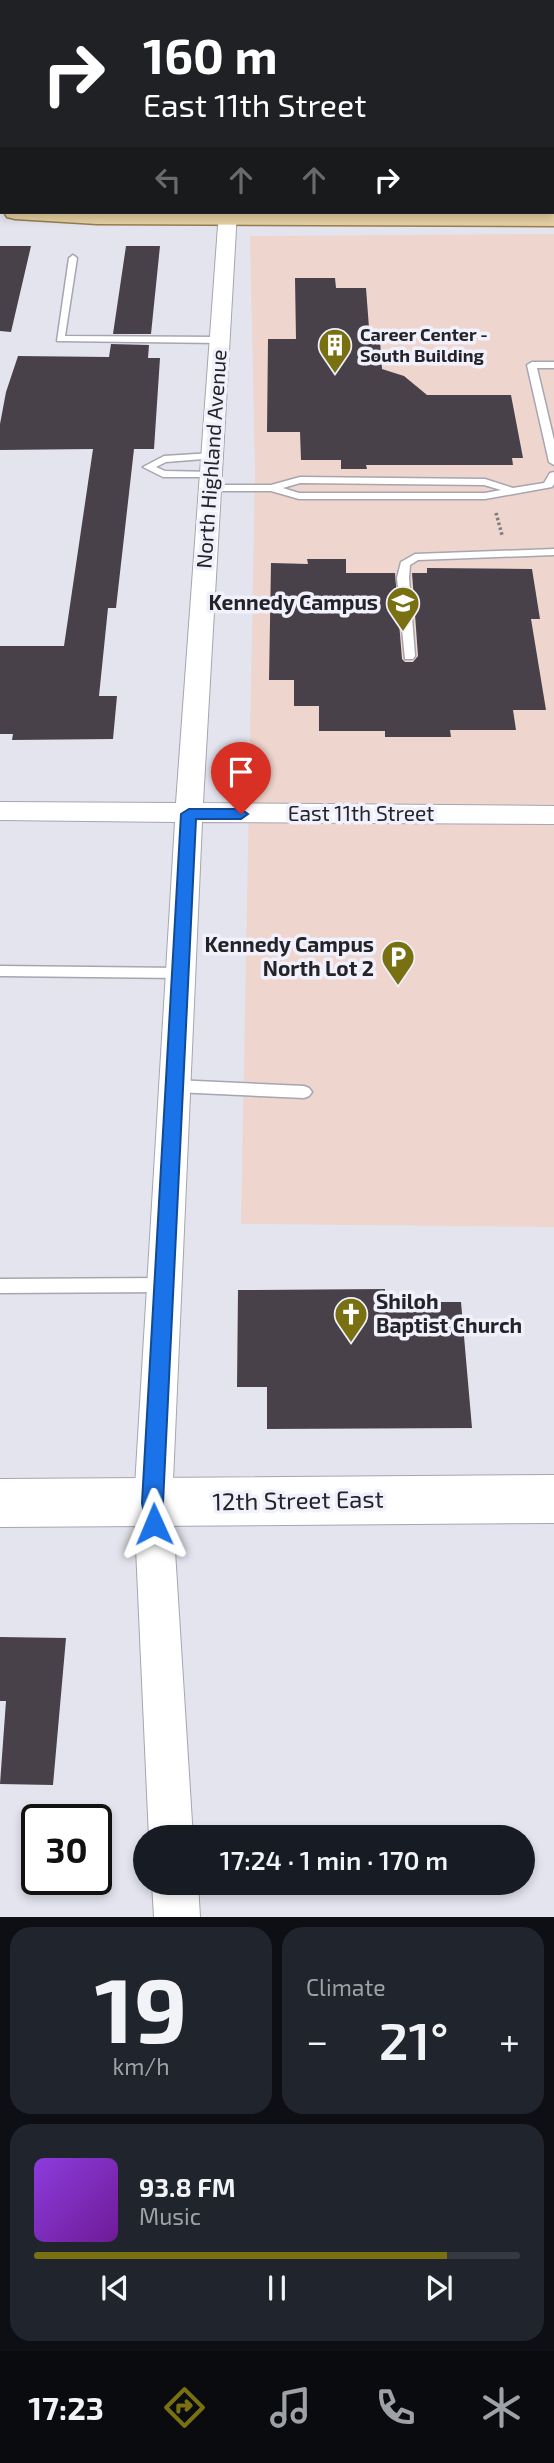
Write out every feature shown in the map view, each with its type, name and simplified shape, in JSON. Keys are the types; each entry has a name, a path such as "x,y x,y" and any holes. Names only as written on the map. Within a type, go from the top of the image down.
{"main road":[{"path":"48,214 97,217 228,215 554,219"}],"street":[{"name":"North Highland Avenue","path":"170,1825 153,1503 189,814 228,215"},
{"name":"East 11th Street","path":"0,811 554,815"},
{"name":"12th Street East","path":"0,1503 554,1499"},
{"path":"176,1895 177,1917"}],"lane":[{"path":"73,258 60,339 220,340"},
{"path":"554,365 532,365 554,462"},
{"path":"211,473 163,474 148,467 164,459 299,496 485,496 511,489 529,490 548,485 554,475"},
{"path":"409,656 403,578 405,564 415,557 554,552"},
{"path":"0,971 180,973"},
{"path":"175,1086 304,1092"},
{"path":"0,1286 164,1284"}],"path":[{"path":"495,507 502,536"}],"shaded area":[{"name":"Kennedy Campus","path":"554,234 554,1227 241,1224 255,472 250,236"}],"building":[{"path":"0,246 31,246 11,332 0,331"},
{"path":"126,246 160,246 151,334 113,334"},
{"name":"Career Center - South Building","path":"295,278 335,278 336,288 366,288 370,341 380,341 382,369 404,376 427,395 511,395 523,458 512,458 513,465 366,465 367,469 341,469 341,460 301,460 300,432 267,432 268,339 296,339"},
{"path":"111,344 149,345 148,358 160,358 154,449 134,449 116,608 108,608 99,696 117,696 113,739 12,740 13,734 0,734 0,646 64,646 93,449 0,450 0,424 6,392 18,356 109,357"},
{"path":"307,559 346,559 346,573 395,573 402,659 405,662 413,662 418,656 412,573 427,573 427,568 532,569 540,619 531,619 546,710 513,710 516,730 450,730 451,737 385,737 385,731 319,731 319,706 294,706 294,680 269,680 271,563 308,564"},
{"name":"Shiloh Baptist Church","path":"385,1289 385,1302 461,1302 472,1428 267,1429 267,1387 237,1387 238,1290"},
{"path":"0,1637 66,1638 53,1785 0,1784 6,1701 0,1701"}],"place":[{"name":"Career Center - South Building","path":"335,375"},
{"name":"Kennedy Campus","path":"403,633"},
{"name":"Kennedy Campus North Lot 2","path":"398,987"},
{"name":"Shiloh Baptist Church","path":"351,1344"}],"route":[{"path":"154,1524 189,814 241,814"}]}
